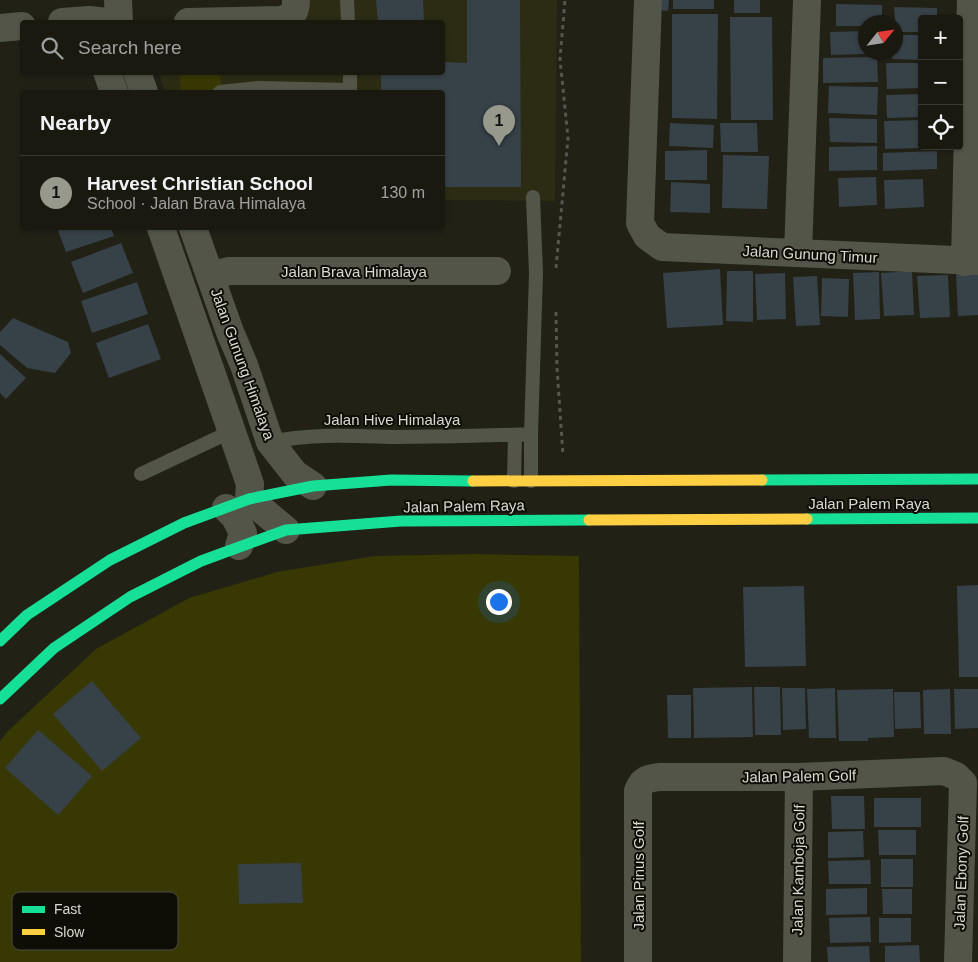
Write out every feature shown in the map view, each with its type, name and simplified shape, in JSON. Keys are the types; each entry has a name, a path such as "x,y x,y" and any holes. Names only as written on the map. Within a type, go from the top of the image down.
{"street":[{"path":"118,0 119,20"},
{"path":"280,20 293,15 296,8 296,0"},
{"name":"Jalan Gunung Timur","path":"648,0 640,223 646,236 662,247 972,261"},
{"path":"798,253 807,0"},
{"path":"971,0 972,261"},
{"path":"73,20 94,16"},
{"path":"0,28 20,26"},
{"path":"109,75 113,90"},
{"path":"138,75 143,90"},
{"path":"162,230 250,484 237,503 235,517 243,533 240,546"},
{"name":"Jalan Gunung Himalaya","path":"194,230 230,332 244,365 270,442 295,474 313,486"},
{"name":"Jalan Brava Himalaya","path":"211,275 230,271 497,271"},
{"path":"228,419 253,395"},
{"name":"Jalan Palem Raya","path":"0,641 27,615 110,560 184,523 237,503 313,486 391,480 978,479"},
{"path":"237,503 286,530"},
{"name":"Jalan Palem Raya","path":"0,700 54,648 130,596 201,561 286,530 401,521 978,518"},
{"name":"Jalan Palem Golf","path":"638,791 640,784 648,779 660,777 799,777 944,771 956,776 963,783"},
{"name":"Jalan Kamboja Golf","path":"797,962 799,777"},
{"name":"Jalan Ebony Golf","path":"958,962 963,783"},
{"name":"Jalan Pinus Golf","path":"638,791 638,962"}],"lane":[{"path":"347,0 348,20"},
{"path":"350,75 350,90"},
{"path":"239,90 258,88 319,90"},
{"path":"532,481 531,434 536,273 533,197"},
{"path":"142,474 228,419"},
{"name":"Jalan Hive Himalaya","path":"270,442 293,437 322,436 398,437 531,434"},
{"path":"514,481 515,435"}],"path":[{"path":"556,271 568,138 560,59 565,0"},
{"path":"556,308 557,368 565,481"}],"shaded area":[{"path":"305,0 557,0 555,201 445,200 445,90 164,90 160,75 445,75 445,20 305,20"},
{"path":"179,75 220,75 222,90 181,90"},
{"path":"474,554 579,556 581,962 0,962 0,741 7,732 96,649 189,598 277,572 375,556"}],"building":[{"path":"376,0 423,0 424,20 378,20"},
{"path":"467,0 520,0 521,187 445,187 445,90 381,90 381,75 445,75 445,62 467,63"},
{"path":"654,0 669,0 668,11 654,10"},
{"path":"673,0 714,0 714,9 673,9"},
{"path":"734,0 760,0 760,13 734,13"},
{"path":"836,4 882,5 882,15 858,15 858,26 836,26"},
{"path":"894,7 937,8 937,15 918,15 918,32 903,32 903,15 895,15"},
{"path":"672,14 718,14 717,119 672,118"},
{"path":"730,17 772,17 773,120 731,120"},
{"path":"858,31 858,54 831,55 830,32"},
{"path":"903,35 918,35 918,60 903,59"},
{"path":"858,57 858,60 877,60 878,82 823,83 823,58"},
{"path":"886,63 918,63 918,88 887,89"},
{"path":"829,86 878,87 877,115 828,113"},
{"path":"918,94 918,117 887,118 886,95"},
{"path":"829,118 877,119 877,143 830,142"},
{"path":"918,120 918,148 885,149 884,121"},
{"path":"670,123 714,125 713,148 669,146"},
{"path":"720,123 757,123 758,152 721,152"},
{"path":"877,146 877,170 829,171 829,147"},
{"path":"707,150 707,180 665,180 665,151"},
{"path":"937,151 937,169 883,171 883,153"},
{"path":"723,155 769,156 767,209 722,208"},
{"path":"876,177 877,205 839,207 838,178"},
{"path":"923,179 924,207 885,209 884,180"},
{"path":"671,182 710,184 710,213 670,212"},
{"path":"58,230 112,230 114,236 66,252"},
{"path":"121,243 133,273 83,293 71,262"},
{"path":"720,269 723,325 667,328 663,273"},
{"path":"727,271 753,271 753,322 726,321"},
{"path":"912,271 914,315 884,316 881,273"},
{"path":"879,272 880,319 855,320 853,273"},
{"path":"785,273 786,319 757,320 755,274"},
{"path":"978,273 978,315 958,316 956,274"},
{"path":"948,275 950,317 920,318 917,276"},
{"path":"817,276 820,325 796,326 793,277"},
{"path":"822,278 849,279 848,317 821,316"},
{"path":"137,282 148,314 92,333 81,301"},
{"path":"13,318 68,342 71,353 55,373 27,368 0,345 0,332"},
{"path":"148,324 161,359 109,378 96,343"},
{"path":"0,354 26,378 6,399 0,393"},
{"path":"978,585 978,677 959,677 957,586"},
{"path":"804,586 806,666 745,667 743,587"},
{"path":"92,681 141,738 102,771 53,714"},
{"path":"752,687 753,737 694,738 693,688"},
{"path":"754,687 780,687 781,735 755,735"},
{"path":"782,688 805,688 806,729 783,730"},
{"path":"835,688 836,738 809,738 807,689"},
{"path":"893,689 894,737 868,738 868,741 839,741 837,690"},
{"path":"950,689 951,734 924,734 923,690"},
{"path":"954,689 978,689 978,728 955,729"},
{"path":"894,692 920,692 921,728 895,729"},
{"path":"667,695 691,695 691,738 668,738"},
{"path":"38,730 92,776 58,815 5,768"},
{"path":"831,796 864,796 865,829 832,829"},
{"path":"874,798 921,798 921,827 874,827"},
{"path":"878,830 916,830 916,855 879,855"},
{"path":"863,831 864,857 828,858 828,832"},
{"path":"881,859 913,859 913,887 881,887"},
{"path":"870,860 871,884 829,884 828,861"},
{"path":"301,863 303,903 239,904 238,864"},
{"path":"867,888 867,914 826,915 826,889"},
{"path":"882,889 912,889 912,914 883,914"},
{"path":"870,917 871,942 830,943 829,918"},
{"path":"879,918 911,918 911,942 879,943"},
{"path":"919,945 920,962 885,962 885,946"},
{"path":"869,946 870,962 828,962 827,947"}],"traffic: fast":[{"path":"762,480 978,479"},
{"path":"0,641 27,615 110,560 184,523 249,499 313,486 391,480 473,481"},
{"path":"807,519 978,518"},
{"path":"0,699 54,648 130,597 201,561 286,530 401,521 589,520"}],"traffic: slow":[{"path":"473,481 762,480"},
{"path":"589,520 807,519"}],"place":[{"name":"Harvest Christian School","path":"499,146"}]}
